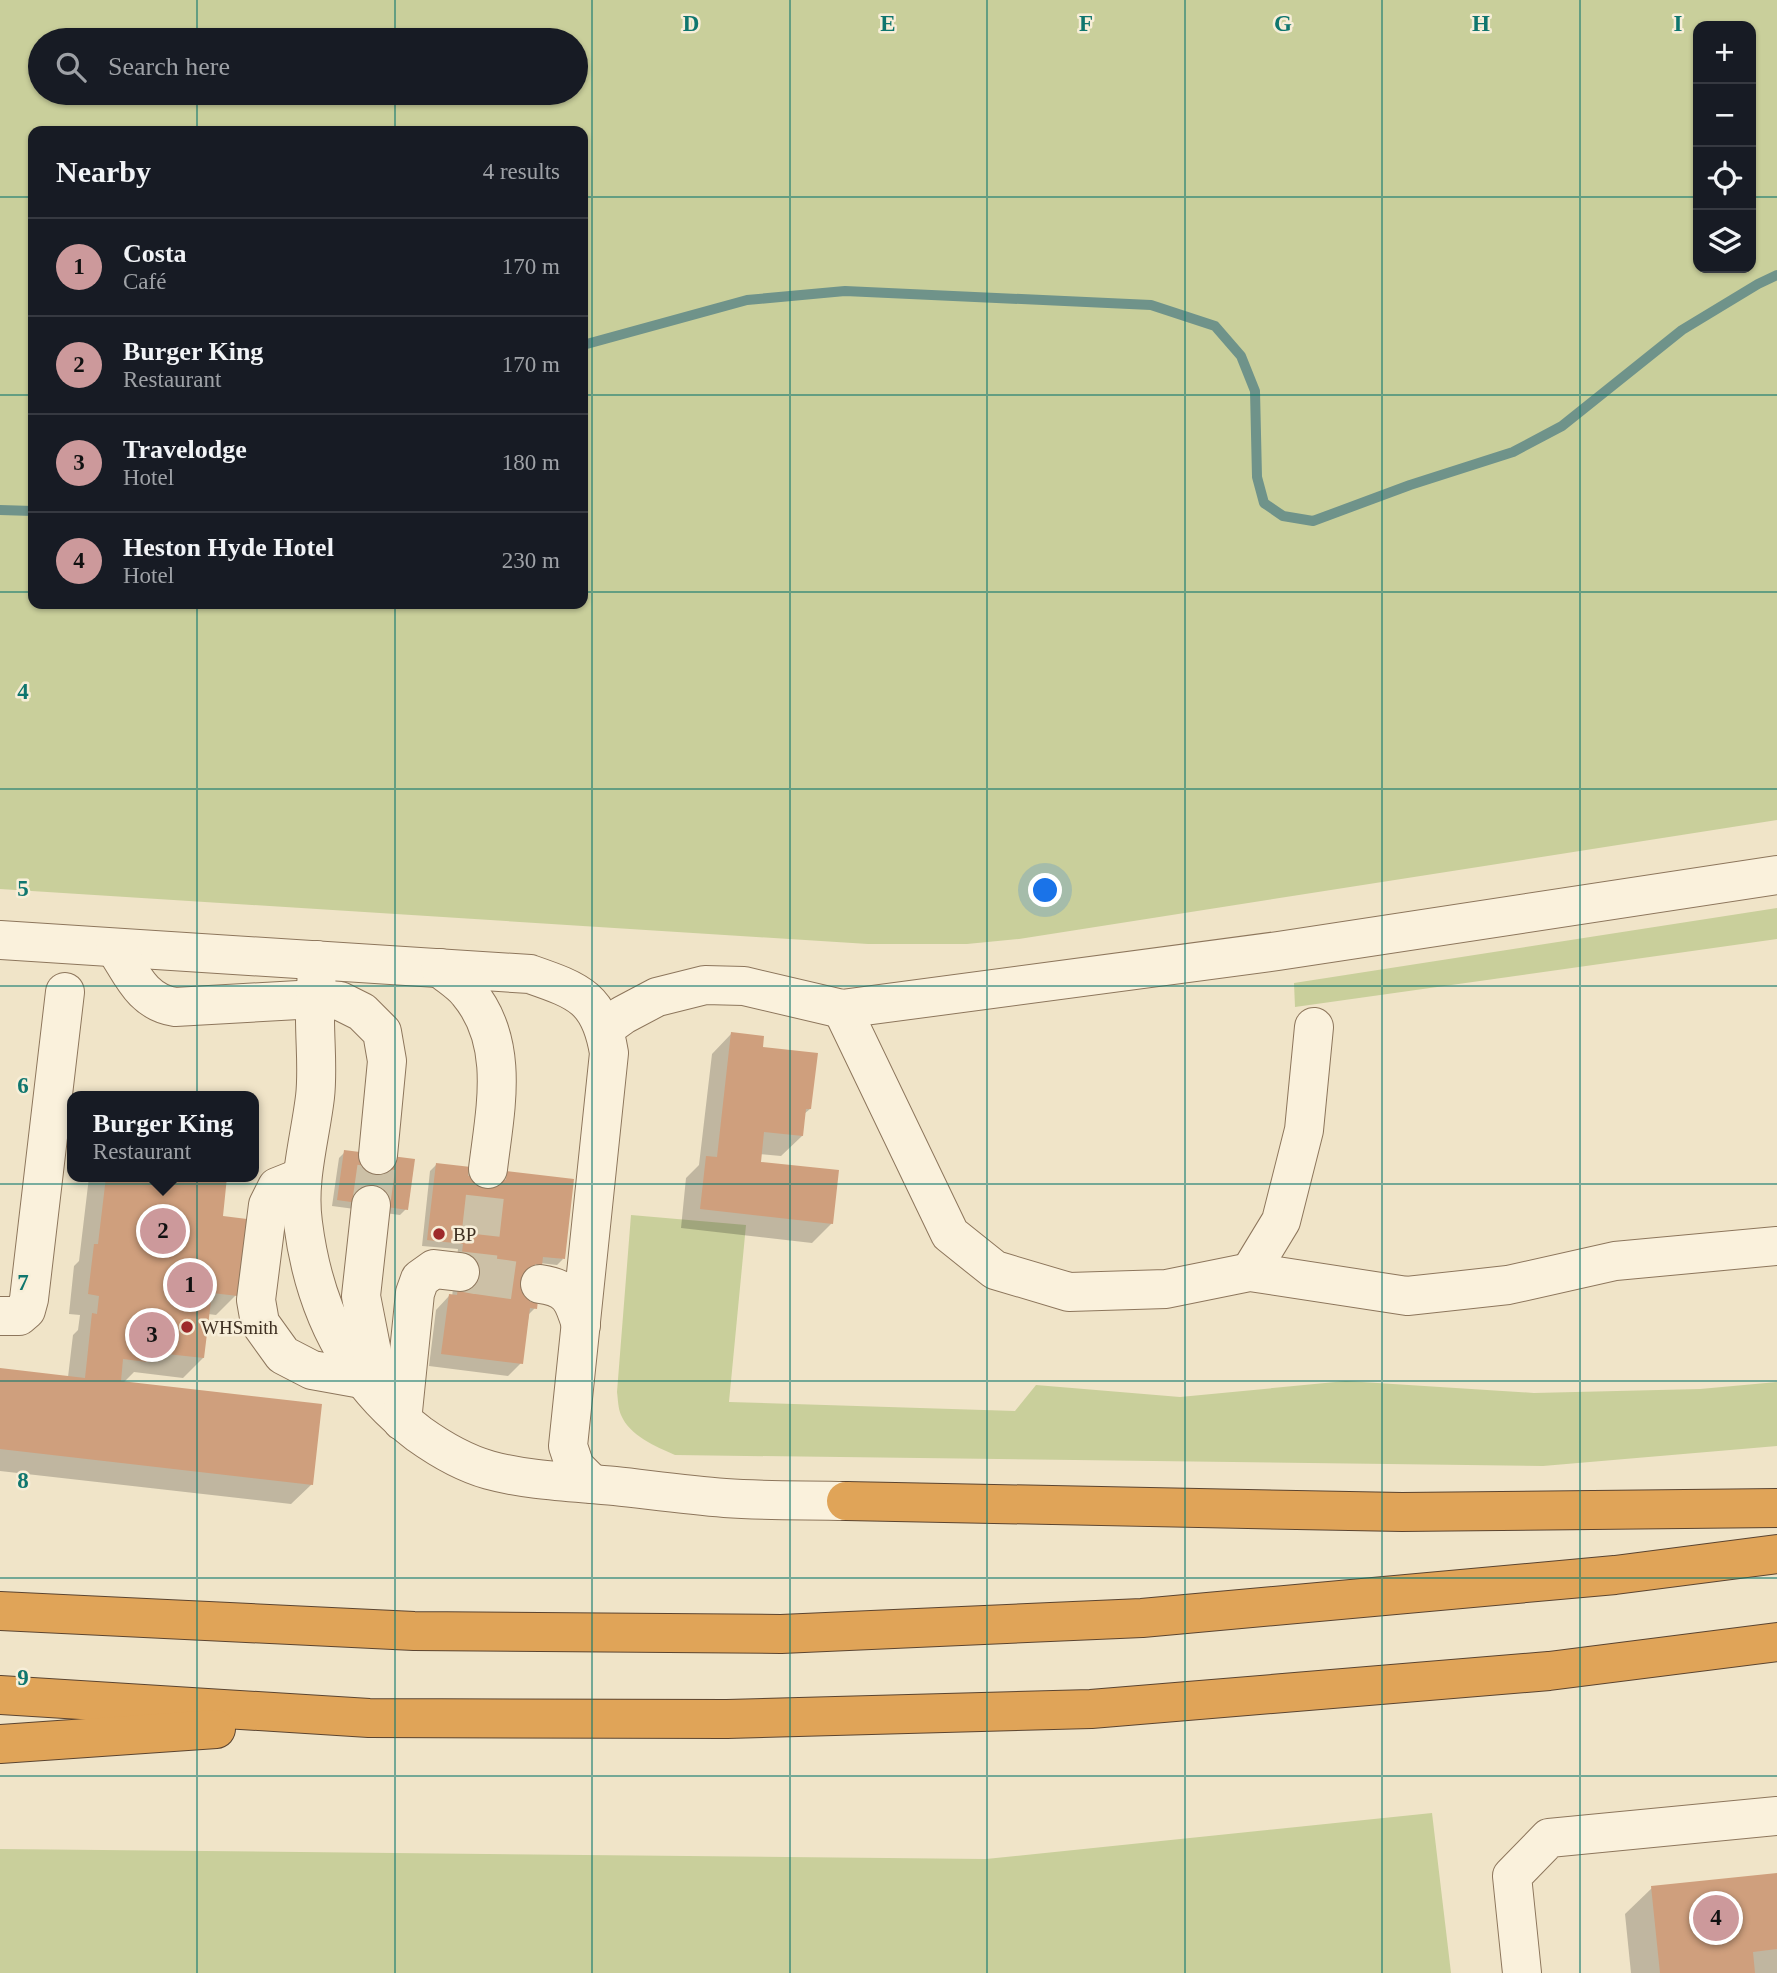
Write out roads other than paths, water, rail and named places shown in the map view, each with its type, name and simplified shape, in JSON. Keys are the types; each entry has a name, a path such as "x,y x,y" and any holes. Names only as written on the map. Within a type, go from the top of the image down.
{"highway":[{"path":"846,1501 1402,1512 1777,1508"},
{"path":"0,1611 414,1632 781,1634 1142,1618 1615,1575 1777,1554"},
{"path":"0,1695 369,1718 727,1720 1091,1709 1549,1671 1777,1642"},
{"path":"0,1744 369,1718"}],"lane":[{"path":"605,1028 657,997 705,985 744,986 842,1009 1278,951 1777,875"},
{"path":"0,940 530,974 566,987 590,1002 605,1028 610,1053 568,1446 575,1468 592,1484"},
{"path":"115,948 148,997 160,1005 175,1007 316,999 340,1001 362,1012 382,1032 387,1060 378,1155"},
{"path":"317,960 318,1048 315,1096 302,1177 302,1220 318,1296 340,1346 382,1401 428,1440 459,1459 489,1470 530,1478 726,1498 846,1501"},
{"path":"440,968 468,992 484,1018 498,1058 488,1169"},
{"path":"0,1316 19,1316 26,1310 29,1299 65,992"},
{"path":"842,1009 950,1234 995,1270 1069,1292 1166,1289 1250,1272 1407,1296 1508,1285 1615,1261 1777,1246"},
{"path":"1250,1272 1281,1221 1304,1130 1314,1027"},
{"path":"302,1177 277,1186 268,1205 256,1300 260,1323 283,1355 382,1401"},
{"path":"371,1205 361,1296 382,1401"},
{"path":"382,1401 420,1279 435,1269 460,1272"},
{"path":"540,1284 565,1291 575,1305 581,1325"},
{"path":"1522,1973 1512,1876 1549,1838 1777,1816"}],"waterway":[{"path":"588,344 747,300 845,291 1151,305 1215,326 1241,356 1255,391 1257,477 1264,503 1283,516 1313,521 1410,485 1513,452 1562,426 1682,330 1777,275"},
{"path":"0,510 28,511"}],"tunnel":[{"path":"371,1205 378,1155"},
{"path":"460,1272 476,1275 488,1169"},
{"path":"476,1275 540,1284"}],"place":[{"name":"Burger King","path":"163,1231"},
{"name":"BP","path":"439,1234"},
{"name":"Costa","path":"190,1285"},
{"name":"WHSmith","path":"187,1327"},
{"name":"Travelodge","path":"152,1335"},
{"name":"Heston Hyde Hotel","path":"1716,1918"}]}
